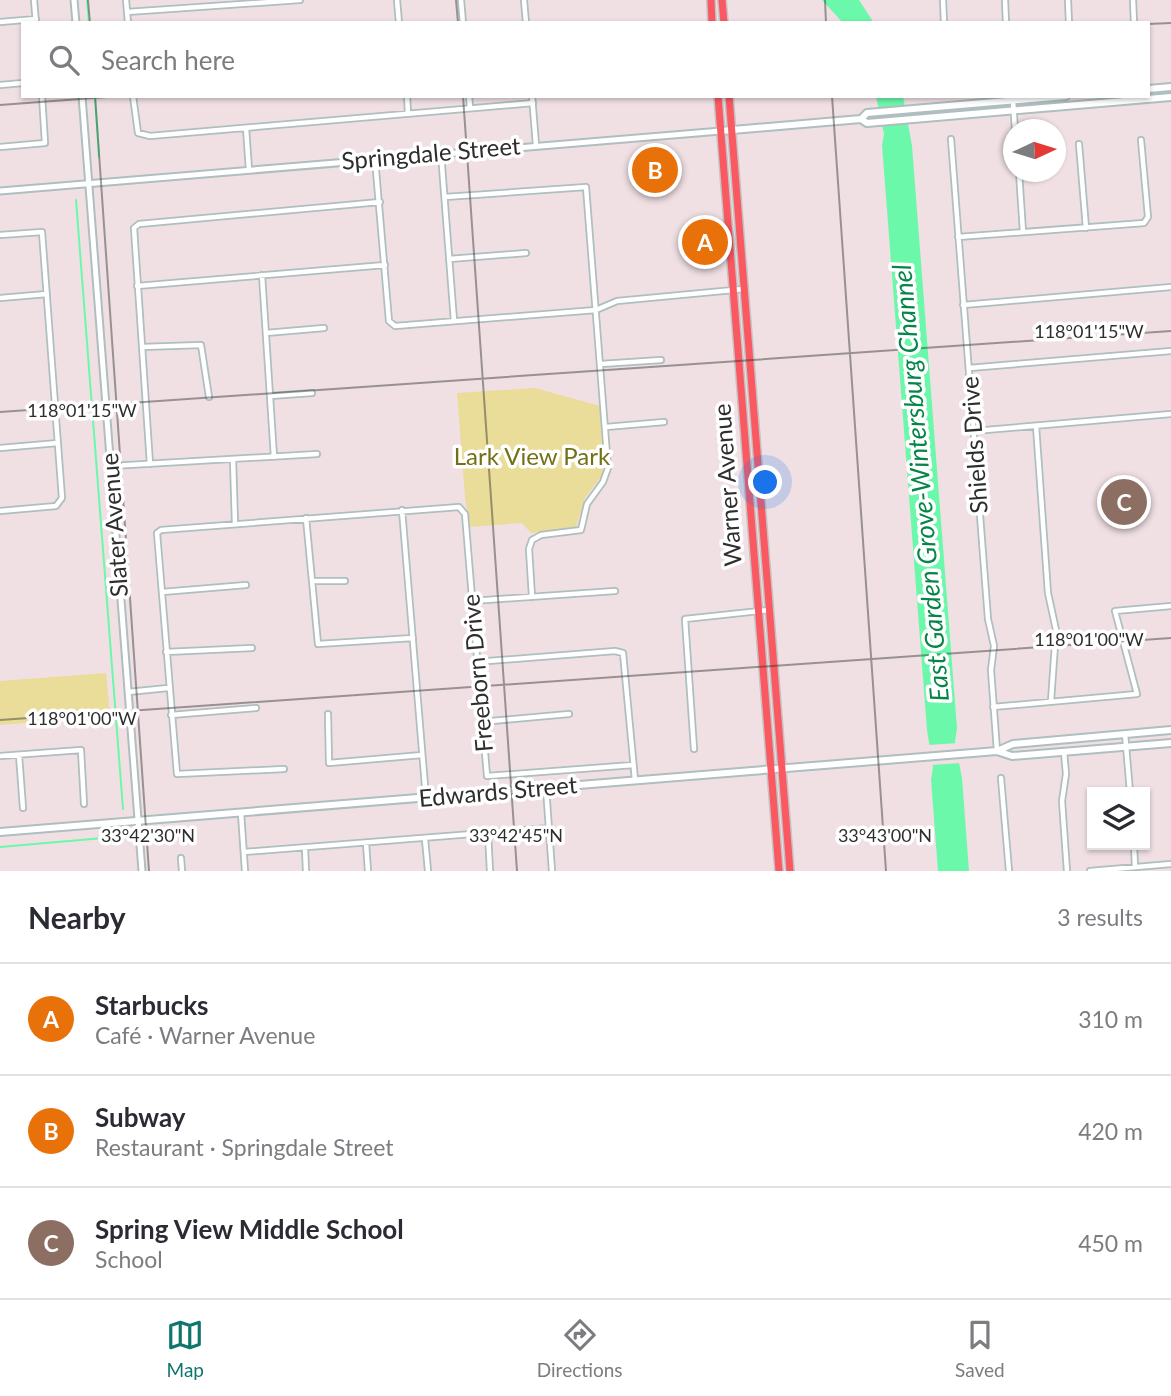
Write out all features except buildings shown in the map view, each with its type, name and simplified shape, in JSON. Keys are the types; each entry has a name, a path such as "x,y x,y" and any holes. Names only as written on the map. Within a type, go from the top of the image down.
{"main road":[{"path":"711,0 712,21"},
{"path":"722,0 724,21"},
{"path":"1150,89 1171,87"},
{"name":"Springdale Street","path":"1150,98 1171,97"},
{"name":"Warner Avenue","path":"718,98 779,871"},
{"name":"Warner Avenue","path":"729,98 790,871"},
{"name":"Springdale Street","path":"861,119 867,113 1045,98"},
{"name":"Springdale Street","path":"721,131 861,119 867,123 908,120 1140,98"},
{"path":"726,201 732,202 735,231 740,242"},
{"name":"Edwards Street","path":"0,832 997,751 1013,744 1171,730"},
{"name":"Edwards Street","path":"997,751 1012,756 1171,743"}],"street":[{"path":"34,0 36,21"},
{"path":"74,0 76,21"},
{"path":"126,0 128,21"},
{"path":"127,12 300,0"},
{"path":"397,0 399,21"},
{"path":"461,0 463,21"},
{"path":"524,0 526,21"},
{"path":"943,0 944,21"},
{"path":"1005,0 1006,21"},
{"path":"1068,0 1069,21"},
{"path":"1133,0 1135,21"},
{"path":"0,22 21,21"},
{"path":"0,85 21,83"},
{"path":"0,147 45,142 42,98"},
{"name":"Slater Avenue","path":"82,98 142,871"},
{"path":"133,98 138,133 150,136 471,108 532,99 536,145"},
{"path":"407,98 408,113"},
{"path":"470,98 471,108"},
{"path":"1013,101 1014,119"},
{"path":"246,128 249,170"},
{"name":"Springdale Street","path":"0,191 721,131"},
{"name":"Shields Drive","path":"950,139 988,619 994,646 990,670 997,751"},
{"path":"958,237 1147,221 1141,140"},
{"path":"1079,144 1086,228"},
{"path":"441,153 454,321"},
{"path":"375,159 391,324 596,310 617,301 744,289"},
{"path":"1020,182 1023,232"},
{"path":"445,197 586,187 606,427 606,477 587,505 581,530 541,535 532,540 529,549 532,597"},
{"path":"150,464 134,228 139,224 380,202"},
{"path":"0,235 42,232 61,503 0,511"},
{"path":"449,259 526,253"},
{"path":"137,286 384,265"},
{"path":"261,275 274,457"},
{"path":"963,305 1171,287"},
{"path":"0,298 47,294"},
{"path":"265,332 324,328"},
{"path":"142,347 201,345 209,397"},
{"path":"969,368 1171,351"},
{"path":"601,364 661,360"},
{"path":"270,396 312,393"},
{"path":"974,431 1171,414"},
{"path":"606,427 664,422"},
{"path":"1036,426 1048,593 1056,630 1052,701"},
{"path":"0,448 58,443"},
{"path":"111,466 317,454"},
{"path":"233,459 235,524"},
{"name":"Freeborn Drive","path":"402,510 453,506 462,509 486,773 491,777 633,765"},
{"path":"284,769 177,775 168,688 158,533 163,529 402,510 426,798"},
{"path":"306,518 318,644 413,638"},
{"path":"312,581 345,581"},
{"path":"162,592 246,585"},
{"path":"472,601 615,591"},
{"path":"993,707 1137,694 1115,611 1171,606"},
{"path":"694,749 685,619 769,610"},
{"path":"166,652 252,648"},
{"path":"476,662 615,650 623,653 635,780"},
{"path":"128,692 168,688"},
{"path":"171,715 256,708"},
{"path":"328,714 329,763 422,755"},
{"path":"481,722 569,714"},
{"path":"1125,733 1130,787"},
{"path":"0,756 81,750 84,804"},
{"path":"1064,752 1066,774 1062,801 1067,871"},
{"path":"19,755 23,808"},
{"path":"1001,778 1009,871"},
{"path":"546,787 552,871"},
{"path":"241,813 245,871"},
{"path":"244,852 549,828"},
{"path":"488,833 491,871"},
{"path":"425,838 428,871"},
{"path":"366,843 368,871"},
{"path":"305,848 306,871"},
{"path":"1134,850 1135,867"},
{"path":"181,858 182,871"},
{"path":"1090,871 1171,864"}],"green space":[{"name":"Lark View Park","path":"535,388 600,406 603,474 585,498 576,527 531,533 522,523 470,527 465,498 457,393"},
{"path":"106,673 110,716 0,725 0,681"}],"water":[{"path":"822,0 859,0 873,21 841,21"},
{"name":"East Garden Grove-Wintersburg Channel","path":"876,98 903,98 912,146 957,728 955,742 962,778 969,871 938,871 931,780 933,767 927,730 882,145 884,134"}],"pier":[{"path":"959,743 960,763 930,765 928,745"}],"waterway":[{"path":"87,0 89,21"},
{"path":"95,98 99,157"},
{"path":"76,200 123,809"},
{"path":"0,847 115,837 121,834"}],"place":[{"name":"Subway","path":"655,170"},
{"name":"Starbucks","path":"705,242"},
{"name":"Spring View Middle School","path":"1124,502"}]}
